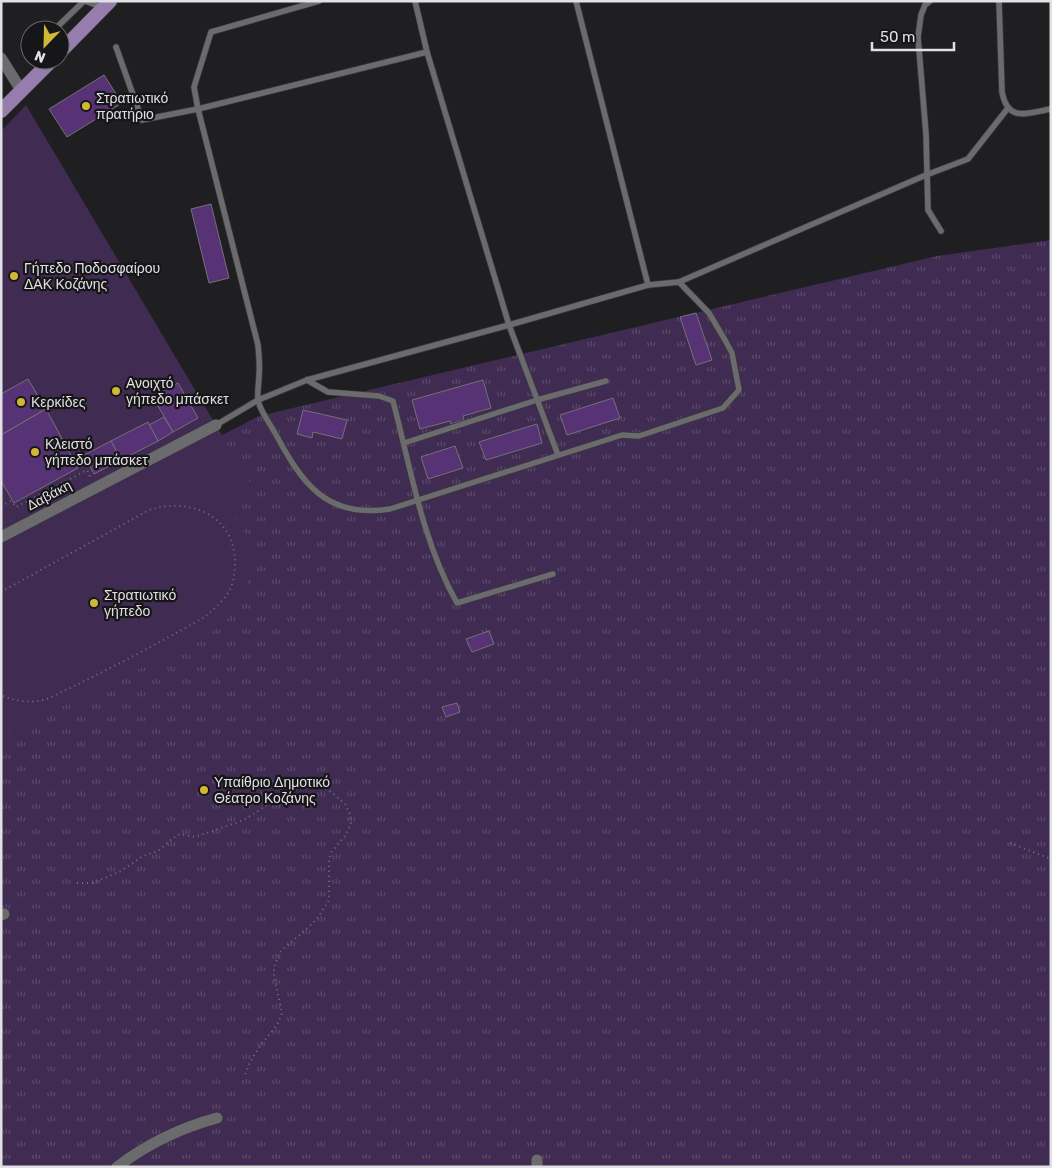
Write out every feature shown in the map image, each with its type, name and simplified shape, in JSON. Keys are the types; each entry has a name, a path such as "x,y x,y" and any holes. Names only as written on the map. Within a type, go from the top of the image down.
{"main road":[{"path":"70,42 107,5"},
{"path":"1,111 42,70"}],"street":[{"path":"1,58 21,90"},
{"name":"Δαβάκη","path":"1,537 216,425"},
{"path":"117,1167 171,1134 193,1124 217,1118"}],"lane":[{"path":"64,20 84,1 107,5"},
{"path":"319,1 211,32 194,87 258,345 260,374 258,400 296,470 307,484 323,496 340,505 373,511 390,508 622,435 638,436 723,408 738,390 732,353 709,313 679,282"},
{"path":"415,1 427,52 510,325 558,455"},
{"path":"576,1 648,285"},
{"path":"930,1 925,4 921,15 918,37 926,134 928,210 941,231"},
{"path":"999,1 1004,103 1014,113 1019,114 1051,109"},
{"path":"116,47 142,120 198,109 427,52"},
{"path":"216,425 258,400 307,380 648,285 679,282 926,175 968,159 1008,108"},
{"path":"307,380 328,392 379,396 393,401 418,500 443,578 457,603 553,574"},
{"path":"404,443 537,400 606,381"}],"path":[{"path":"1,506 12,501 16,507 87,470 90,476"},
{"path":"1,592 159,506 186,505 215,518 229,535 235,556 233,580 227,594 206,616 124,661 40,701 18,700 1,695"},
{"path":"77,883 93,883 121,871 143,856 158,852 180,834 195,837 244,820 292,789 316,786 329,790 345,804 350,814 351,824 332,851 329,859 329,900 312,924 280,952 274,972 282,1013 277,1025 250,1062 245,1075"},
{"path":"1010,843 1051,859"}],"green space":[{"path":"26,105 252,486 224,502 253,547 249,576 243,594 234,611 218,627 199,639 1,737 1,131"},
{"path":"1051,240 1051,1167 1,1167 1,550 259,416 937,256"}],"building":[{"name":"Στρατιωτικό πρατήριο","path":"104,75 122,103 67,137 49,109"},
{"path":"211,204 229,278 209,283 191,209"},
{"path":"696,313 712,360 696,365 680,317"},
{"name":"Κερκίδες","path":"28,379 46,409 1,435 1,394"},
{"path":"483,380 491,408 463,416 464,420 451,424 450,421 420,429 412,400"},
{"path":"178,383 198,418 173,432 153,397"},
{"path":"613,398 620,418 567,435 560,415"},
{"name":"Κλειστό γήπεδο μπάσκετ","path":"46,409 78,468 14,503 1,481 1,435"},
{"path":"303,410 347,420 342,439 313,432 312,438 297,434"},
{"path":"164,417 173,432 158,441 149,425"},
{"path":"148,422 158,441 121,460 111,441"},
{"path":"537,424 542,443 486,460 479,442"},
{"path":"111,441 121,460 94,474 84,455"},
{"path":"455,446 463,468 428,479 421,457"},
{"path":"489,631 494,644 472,652 466,639"},
{"path":"457,703 460,712 446,717 442,707"}],"place":[{"name":"Στρατιωτικό πρατήριο","path":"86,106"},
{"name":"Γήπεδο Ποδοσφαίρου ΔΑΚ Κοζάνης","path":"14,276"},
{"name":"Ανοιχτό γήπεδο μπάσκετ","path":"116,391"},
{"name":"Κερκίδες","path":"21,402"},
{"name":"Κλειστό γήπεδο μπάσκετ","path":"35,452"},
{"name":"Στρατιωτικό γήπεδο","path":"94,603"},
{"name":"Υπαίθριο Δημοτικό Θέατρο Κοζάνης","path":"204,790"}]}
